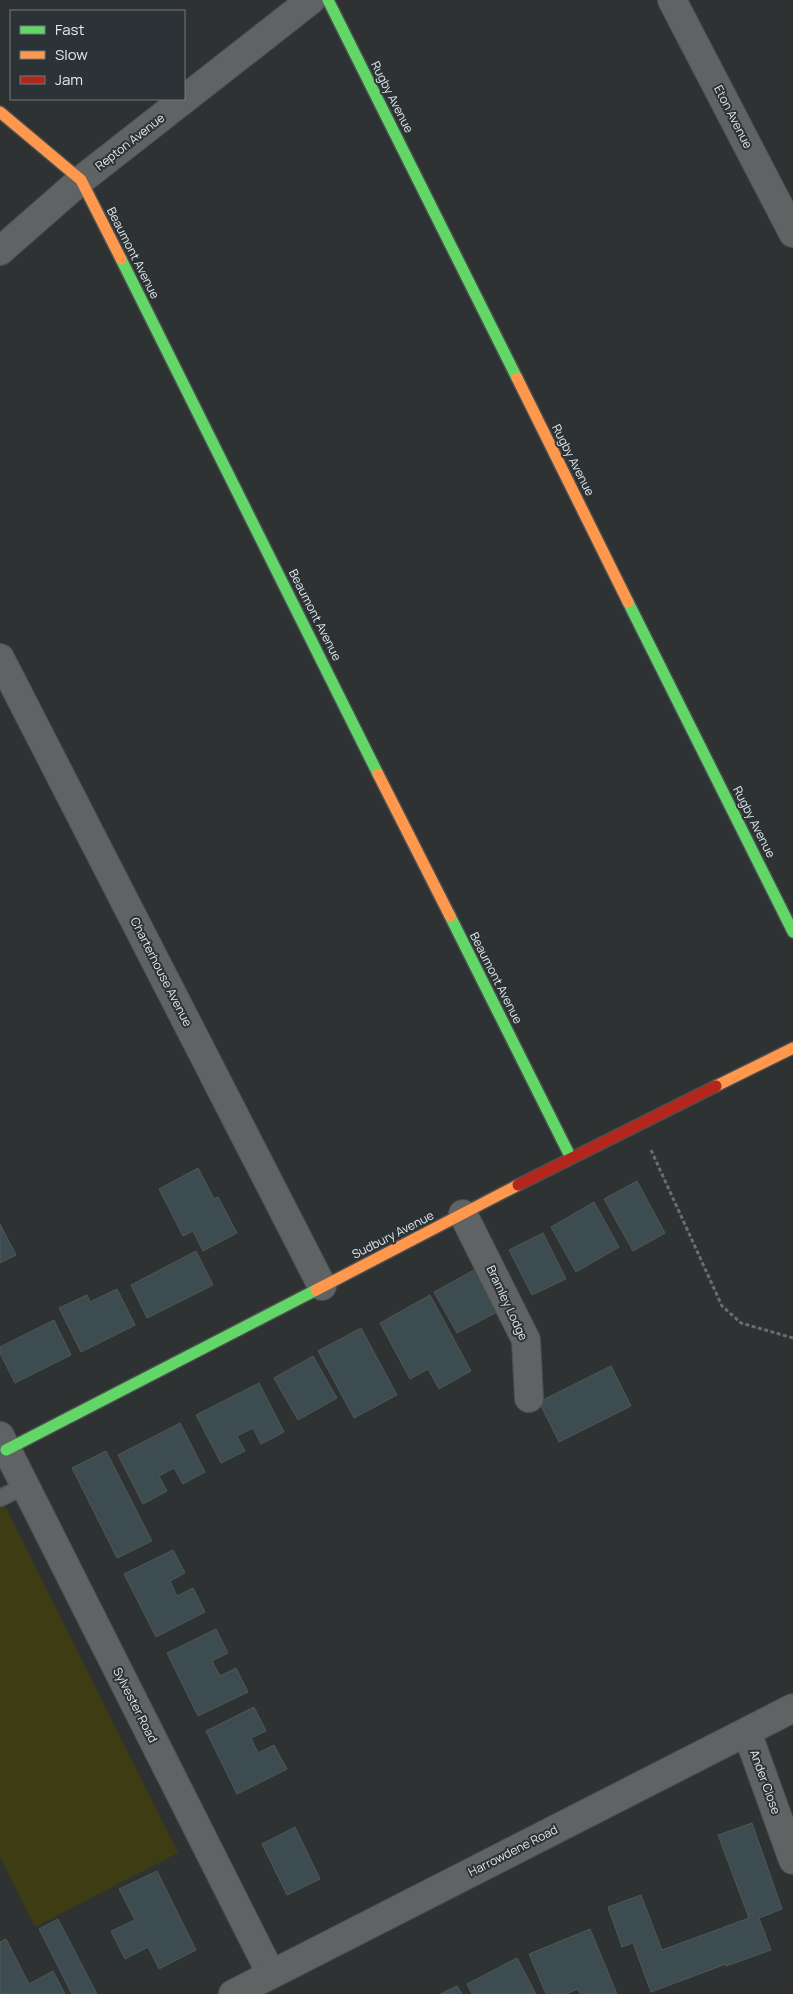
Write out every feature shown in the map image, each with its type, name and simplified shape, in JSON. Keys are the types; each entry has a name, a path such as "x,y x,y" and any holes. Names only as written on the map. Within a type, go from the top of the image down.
{"street":[{"name":"Repton Avenue","path":"185,99 311,0"},
{"name":"Rugby Avenue","path":"328,0 793,932"},
{"name":"Eton Avenue","path":"672,0 790,220"},
{"name":"Repton Avenue","path":"0,251 81,180 183,100"},
{"name":"Beaumont Avenue","path":"0,112 81,180 571,1158"},
{"name":"Charterhouse Avenue","path":"0,658 322,1286"},
{"name":"Sudbury Avenue","path":"3,1443 322,1286 571,1158 793,1048"},
{"name":"Bramley Lodge","path":"464,1214 526,1340 529,1398"},
{"name":"Sylvester Road","path":"3,1443 271,1974"},
{"name":"Harrowdene Road","path":"233,1994 793,1708"},
{"name":"Ander Close","path":"747,1732 793,1860"}],"lane":[{"path":"0,1498 24,1486"}],"path":[{"path":"640,1124 722,1306 741,1323 793,1338"}],"shaded area":[{"path":"0,1496 178,1853 35,1927 0,1857"}],"building":[{"path":"198,1168 214,1199 218,1197 237,1233 203,1251 193,1231 183,1236 159,1189"},
{"path":"637,1181 665,1233 633,1251 604,1199"},
{"path":"594,1202 619,1247 576,1272 551,1227"},
{"path":"0,1224 16,1255 0,1263"},
{"path":"543,1233 566,1279 532,1295 509,1250"},
{"path":"196,1251 213,1285 147,1318 131,1285"},
{"path":"476,1269 499,1311 457,1333 434,1292"},
{"path":"117,1289 135,1325 81,1352 59,1308 87,1295 90,1302"},
{"path":"430,1295 471,1371 439,1389 428,1369 410,1379 380,1323"},
{"path":"54,1320 71,1355 15,1383 0,1353 0,1347"},
{"path":"361,1328 397,1395 354,1418 318,1351"},
{"path":"313,1356 337,1398 298,1420 274,1378"},
{"path":"611,1366 631,1406 559,1442 539,1402"},
{"path":"259,1383 284,1432 261,1444 253,1428 237,1436 245,1451 221,1463 196,1415"},
{"path":"180,1423 205,1472 183,1484 174,1468 159,1476 167,1491 143,1504 118,1455"},
{"path":"106,1451 152,1541 117,1558 72,1468"},
{"path":"173,1550 185,1573 170,1581 177,1596 193,1588 205,1612 156,1637 124,1574"},
{"path":"216,1629 228,1653 212,1661 220,1676 236,1668 248,1692 198,1716 167,1653"},
{"path":"254,1707 266,1731 251,1738 258,1753 274,1745 287,1769 237,1794 206,1731"},
{"path":"752,1823 782,1909 759,1918 771,1950 726,1966 726,1964 651,1992 633,1943 622,1947 608,1907 641,1895 662,1950 749,1918 718,1835"},
{"path":"295,1827 320,1879 287,1895 262,1844"},
{"path":"157,1871 196,1950 159,1969 148,1947 125,1959 111,1931 135,1920 119,1889"},
{"path":"58,1919 97,1994 72,1994 39,1929"},
{"path":"590,1929 617,1994 580,1994 578,1989 566,1994 546,1994 529,1954"},
{"path":"6,1939 29,1984 53,1971 65,1994 0,1994 0,1942"},
{"path":"517,1958 536,1994 472,1994 467,1984"},
{"path":"457,1986 462,1994 440,1994"}],"traffic: fast":[{"path":"328,0 517,378"},
{"path":"121,259 378,774"},
{"path":"628,602 793,932"},
{"path":"450,916 571,1158"},
{"path":"6,1450 316,1290"}],"traffic: slow":[{"path":"0,112 81,180 121,259"},
{"path":"517,378 628,602"},
{"path":"378,774 450,916"},
{"path":"716,1086 793,1048"},
{"path":"316,1290 518,1185"}],"traffic: jam":[{"path":"518,1185 716,1086"}]}
